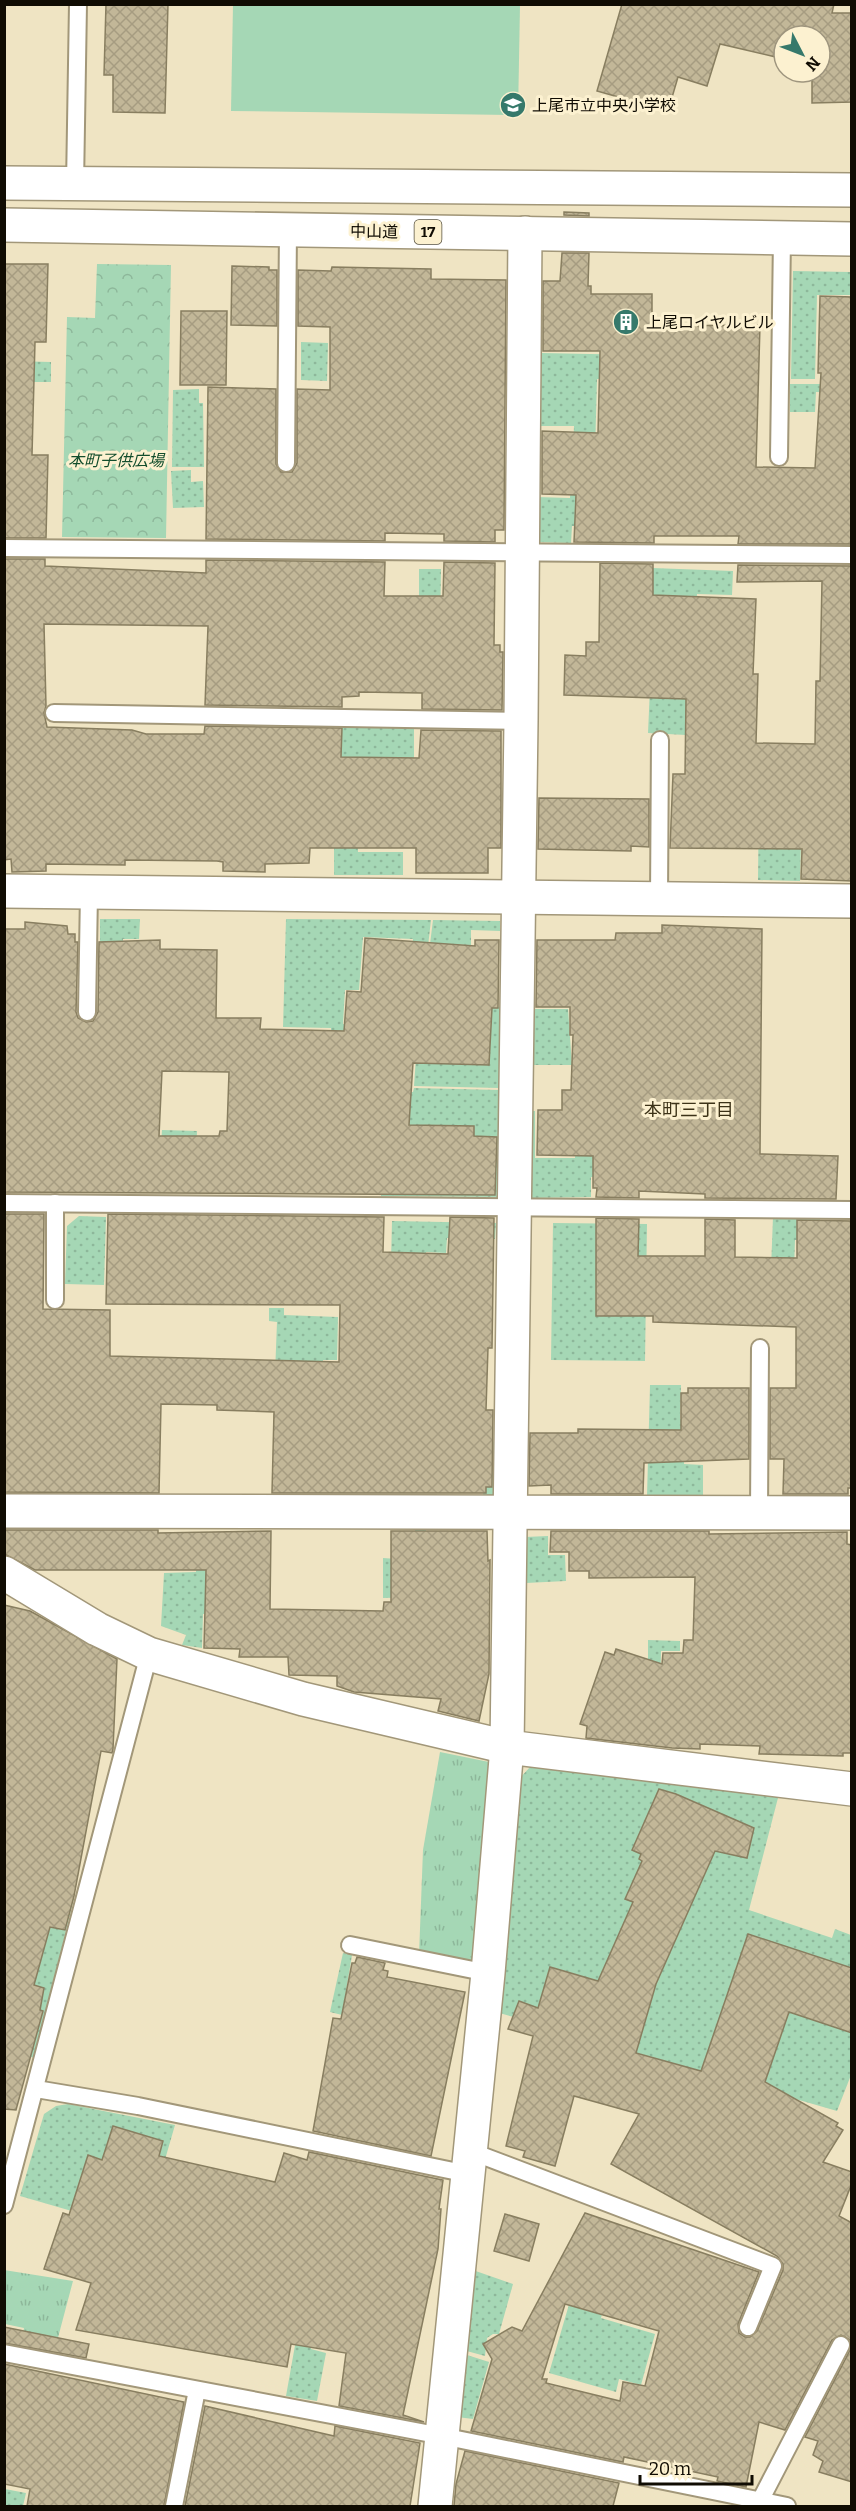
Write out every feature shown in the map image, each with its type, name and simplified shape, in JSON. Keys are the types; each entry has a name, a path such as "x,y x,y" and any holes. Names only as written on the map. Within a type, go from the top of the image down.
{"main road":[{"path":"4,183 852,190"},
{"name":"中山道","path":"4,225 852,239"},
{"path":"435,2506 488,1973 507,1747 521,721 525,233"},
{"path":"4,891 852,901"},
{"path":"4,1511 511,1514 852,1513"},
{"path":"4,1573 97,1629 149,1654 303,1699 507,1747 852,1789"}],"lane":[{"path":"75,184 78,4"},
{"path":"286,463 288,229"},
{"path":"779,457 782,237"},
{"path":"4,548 852,555"},
{"path":"54,713 521,721"},
{"path":"658,899 660,740"},
{"path":"87,1012 89,892"},
{"path":"4,1203 852,1210"},
{"path":"56,1203 56,1300"},
{"path":"759,1513 760,1348"},
{"path":"4,2205 149,1654"},
{"path":"350,1945 488,1973"},
{"path":"36,2089 469,2163 774,2266 748,2326"},
{"path":"760,2501 841,2345"},
{"path":"4,2353 442,2436 787,2506"},
{"path":"174,2506 197,2390"}],"green space":[{"path":"233,5 520,5 518,115 231,111"},
{"name":"本町子供広場","path":"97,264 171,265 166,538 62,537 67,317 95,318"},
{"path":"793,271 851,272 851,295 817,295 815,379 791,379"},
{"path":"301,342 328,343 327,381 301,380"},
{"path":"541,353 640,355 621,379 597,379 595,452 573,451 574,426 539,426"},
{"path":"13,361 51,362 51,382 5,382"},
{"path":"790,384 848,384 848,393 816,392 815,412 790,412"},
{"path":"199,389 199,403 203,403 204,467 172,467 173,390"},
{"path":"191,470 191,482 203,481 204,507 173,508 171,471"},
{"path":"571,475 588,526 572,526 571,543 535,542 536,497 570,498"},
{"path":"652,568 733,571 732,595 697,594 696,621 649,648"},
{"path":"419,569 441,569 440,631 419,631"},
{"path":"674,669 705,736 648,733 650,688"},
{"path":"315,727 414,728 414,758 353,757 358,852 403,852 403,875 334,875 334,810 314,809"},
{"path":"759,792 801,838 800,881 758,880"},
{"path":"100,919 140,919 139,939 123,939 123,949 100,985"},
{"path":"286,919 431,920 427,955 412,949 413,939 363,937 359,990 345,990 343,1024 372,1026 330,1058 331,1028 283,1027"},
{"path":"433,920 500,921 500,931 471,930 471,945 430,944"},
{"path":"468,1006 500,1007 499,1088 414,1086 418,1029"},
{"path":"531,1009 568,1009 572,1065 531,1065"},
{"path":"414,1088 500,1090 501,1197 381,1196 389,1091 413,1092"},
{"path":"575,1109 644,1109 596,1177 591,1177 591,1197 528,1198 529,1111 535,1111 535,1158 575,1158"},
{"path":"162,1130 197,1131 195,1192 160,1161"},
{"path":"79,1216 106,1217 104,1285 65,1284 67,1226"},
{"path":"773,1217 820,1218 820,1228 803,1240 795,1240 794,1269 771,1269"},
{"path":"392,1221 496,1223 495,1239 447,1238 446,1253 426,1252 426,1277 390,1303"},
{"path":"553,1223 647,1224 645,1361 551,1360"},
{"path":"269,1308 284,1308 284,1315 338,1317 337,1360 323,1360 322,1376 275,1374 277,1322 269,1321"},
{"path":"650,1385 681,1385 680,1419 685,1420 684,1464 703,1465 703,1497 647,1496"},
{"path":"486,1441 497,1442 495,1499 483,1499"},
{"path":"415,1529 426,1529 425,1597 383,1598 383,1558 397,1559 414,1565"},
{"path":"196,1532 209,1532 208,1614 203,1614 202,1648 182,1645 186,1635 161,1626 164,1573 196,1572"},
{"path":"548,1536 548,1555 565,1555 566,1581 526,1583 525,1537"},
{"path":"648,1640 680,1641 680,1651 661,1651 660,1692 648,1692"},
{"path":"440,1752 489,1762 473,1962 419,1955 423,1850"},
{"path":"530,1767 779,1794 749,1910 832,1938 835,1929 851,1935 851,2075 837,2111 496,2012 519,1779"},
{"path":"5,1884 74,1898 35,2058 5,2050"},
{"path":"343,1953 352,1955 342,2015 330,2012"},
{"path":"68,2104 175,2125 144,2232 20,2196 44,2114 56,2106"},
{"path":"470,2269 513,2284 499,2334 493,2334 487,2338 485,2356 463,2350"},
{"path":"4,2270 73,2281 55,2349 21,2343 24,2328 5,2324"},
{"path":"307,2278 317,2316 311,2349 326,2353 317,2401 286,2396"},
{"path":"570,2301 603,2310 601,2318 655,2334 641,2385 619,2379 616,2392 549,2373"},
{"path":"461,2353 489,2362 473,2419 457,2417"},
{"path":"5,2489 26,2493 23,2506 5,2506"}],"building":[{"path":"106,4 168,4 165,113 113,112 113,75 104,75"},
{"path":"622,4 834,4 832,13 852,13 852,102 812,103 812,84 832,84 832,24 772,24 772,56 720,44 707,86 678,77 668,111 597,91"},
{"path":"564,212 589,213 589,216 564,215"},
{"path":"562,253 589,253 588,286 591,286 591,294 652,294 652,326 760,325 756,467 815,468 821,373 818,373 820,296 852,297 852,544 738,544 739,536 654,536 654,543 574,542 576,495 542,494 542,431 598,433 600,351 543,351 543,281 560,281"},
{"path":"4,264 48,264 46,342 35,342 32,455 48,455 46,538 4,538"},
{"path":"232,266 269,267 269,270 277,270 277,326 231,325"},
{"path":"332,267 431,269 431,279 506,280 504,530 495,530 495,542 444,541 444,534 385,533 385,541 206,539 208,387 276,389 276,464 281,472 292,472 297,463 297,389 330,390 330,327 298,326 298,270 331,271"},
{"path":"181,311 227,311 226,385 180,385"},
{"path":"4,559 45,559 45,566 206,573 206,560 385,562 384,596 443,596 444,562 495,563 494,645 500,645 500,652 503,652 502,710 422,709 422,693 359,692 359,696 342,697 342,707 205,705 208,626 44,624 46,706 44,713 47,727 132,730 146,734 204,734 205,726 342,728 341,757 419,758 421,730 501,731 501,848 488,848 488,873 416,873 416,848 310,848 309,863 265,864 265,872 223,871 223,862 217,861 125,860 125,865 46,864 46,871 12,872 11,859 4,860"},
{"path":"600,563 653,564 653,595 756,599 753,674 758,674 756,743 815,744 816,681 820,681 822,581 737,582 738,565 852,566 852,881 801,879 802,849 670,848 673,774 685,774 686,699 564,695 565,655 586,656 586,642 599,642"},
{"path":"539,798 649,799 649,847 631,846 631,851 538,849"},
{"path":"25,922 67,926 68,934 75,934 75,942 78,942 76,1012 78,1018 86,1022 93,1021 98,1012 99,942 160,940 160,949 217,950 216,1018 261,1018 260,1029 344,1031 347,991 361,992 365,938 475,946 475,940 499,940 498,1008 492,1008 489,1065 413,1063 409,1125 474,1126 474,1136 497,1137 495,1195 4,1192 4,929 25,929","holes":["162,1071 229,1072 227,1131 220,1131 219,1136 159,1136"]},
{"path":"662,925 762,929 760,1154 838,1156 836,1199 705,1198 705,1194 639,1191 639,1198 596,1197 597,1188 593,1188 593,1156 537,1155 538,1110 562,1110 562,1090 571,1090 573,1035 570,1035 570,1007 536,1007 537,940 615,940 616,933 662,933"},
{"path":"4,1214 44,1214 43,1309 110,1310 110,1356 339,1362 340,1305 106,1304 108,1214 384,1217 383,1252 448,1254 450,1217 494,1218 492,1348 488,1348 486,1410 493,1410 492,1487 486,1487 486,1493 272,1493 274,1412 217,1410 217,1405 161,1404 159,1493 4,1492"},
{"path":"596,1218 639,1219 638,1256 705,1256 705,1219 735,1220 735,1257 797,1258 797,1220 852,1221 852,1488 848,1488 848,1494 783,1494 784,1459 770,1459 770,1388 796,1388 796,1327 653,1322 653,1316 596,1316"},
{"path":"688,1388 749,1388 749,1459 644,1463 643,1494 551,1494 551,1485 529,1486 530,1433 578,1433 578,1429 681,1430 681,1393 688,1393"},
{"path":"4,1530 158,1530 158,1533 271,1531 270,1609 383,1611 384,1602 391,1602 391,1531 487,1531 488,1561 490,1560 489,1674 479,1721 438,1711 441,1699 354,1692 337,1686 337,1676 289,1675 288,1657 239,1657 240,1649 204,1648 206,1570 35,1570 4,1554"},
{"path":"551,1531 709,1531 709,1534 847,1532 847,1544 852,1545 852,1753 843,1753 843,1756 759,1754 760,1746 700,1744 700,1749 672,1748 586,1738 587,1726 580,1724 605,1652 614,1655 616,1649 662,1664 663,1653 683,1653 684,1640 693,1640 695,1577 589,1578 589,1571 569,1571 569,1552 550,1552"},
{"path":"4,1605 30,1611 117,1659 113,1749 112,1753 101,1751 74,1896 65,1930 50,1927 34,1985 44,1988 40,2010 43,2011 16,2110 4,2109"},
{"path":"659,1789 676,1794 754,1828 747,1858 715,1851 656,1984 636,2053 701,2071 748,1934 852,1968 852,2033 789,2012 765,2082 838,2123 836,2126 843,2130 823,2162 852,2172 852,2183 839,2216 852,2223 852,2482 819,2472 823,2461 813,2455 818,2441 805,2437 850,2350 850,2340 841,2335 832,2340 785,2430 759,2422 746,2487 717,2481 718,2477 624,2457 623,2462 471,2431 492,2359 483,2344 512,2327 522,2331 585,2213 759,2272 738,2324 739,2333 745,2337 750,2337 757,2331 783,2270 783,2264 777,2256 611,2164 639,2114 574,2096 555,2166 523,2157 525,2151 506,2146 533,2036 508,2029 519,2001 538,2008 550,1967 598,1981 633,1902 625,1899 642,1861 639,1859 641,1854 632,1850","holes":["565,2304 659,2331 645,2386 623,2382 620,2401 546,2383 547,2379 542,2379"]},
{"path":"357,1957 385,1963 383,1970 388,1971 387,1977 465,1992 431,2156 313,2131 333,2018 341,2019 352,1963 355,1963"},
{"path":"113,2126 163,2141 159,2156 275,2182 284,2153 307,2160 309,2152 443,2180 439,2209 441,2209 438,2249 403,2415 424,2422 339,2406 346,2353 291,2344 287,2367 76,2330 91,2283 44,2269 63,2213 69,2215 88,2155 102,2160"},
{"path":"505,2214 539,2224 529,2261 494,2251"},
{"path":"4,2327 89,2344 86,2358 4,2343"},
{"path":"4,2364 184,2402 164,2506 27,2506 30,2489 4,2484"},
{"path":"205,2406 334,2436 335,2426 420,2443 410,2506 185,2506"},
{"path":"465,2451 619,2483 613,2506 454,2506 456,2484"}],"place":[{"name":"上尾市立中央小学校","path":"513,105"},
{"name":"上尾ロイヤルビル","path":"626,322"}],"district":[{"name":"本町三丁目","path":"689,1110"}]}
